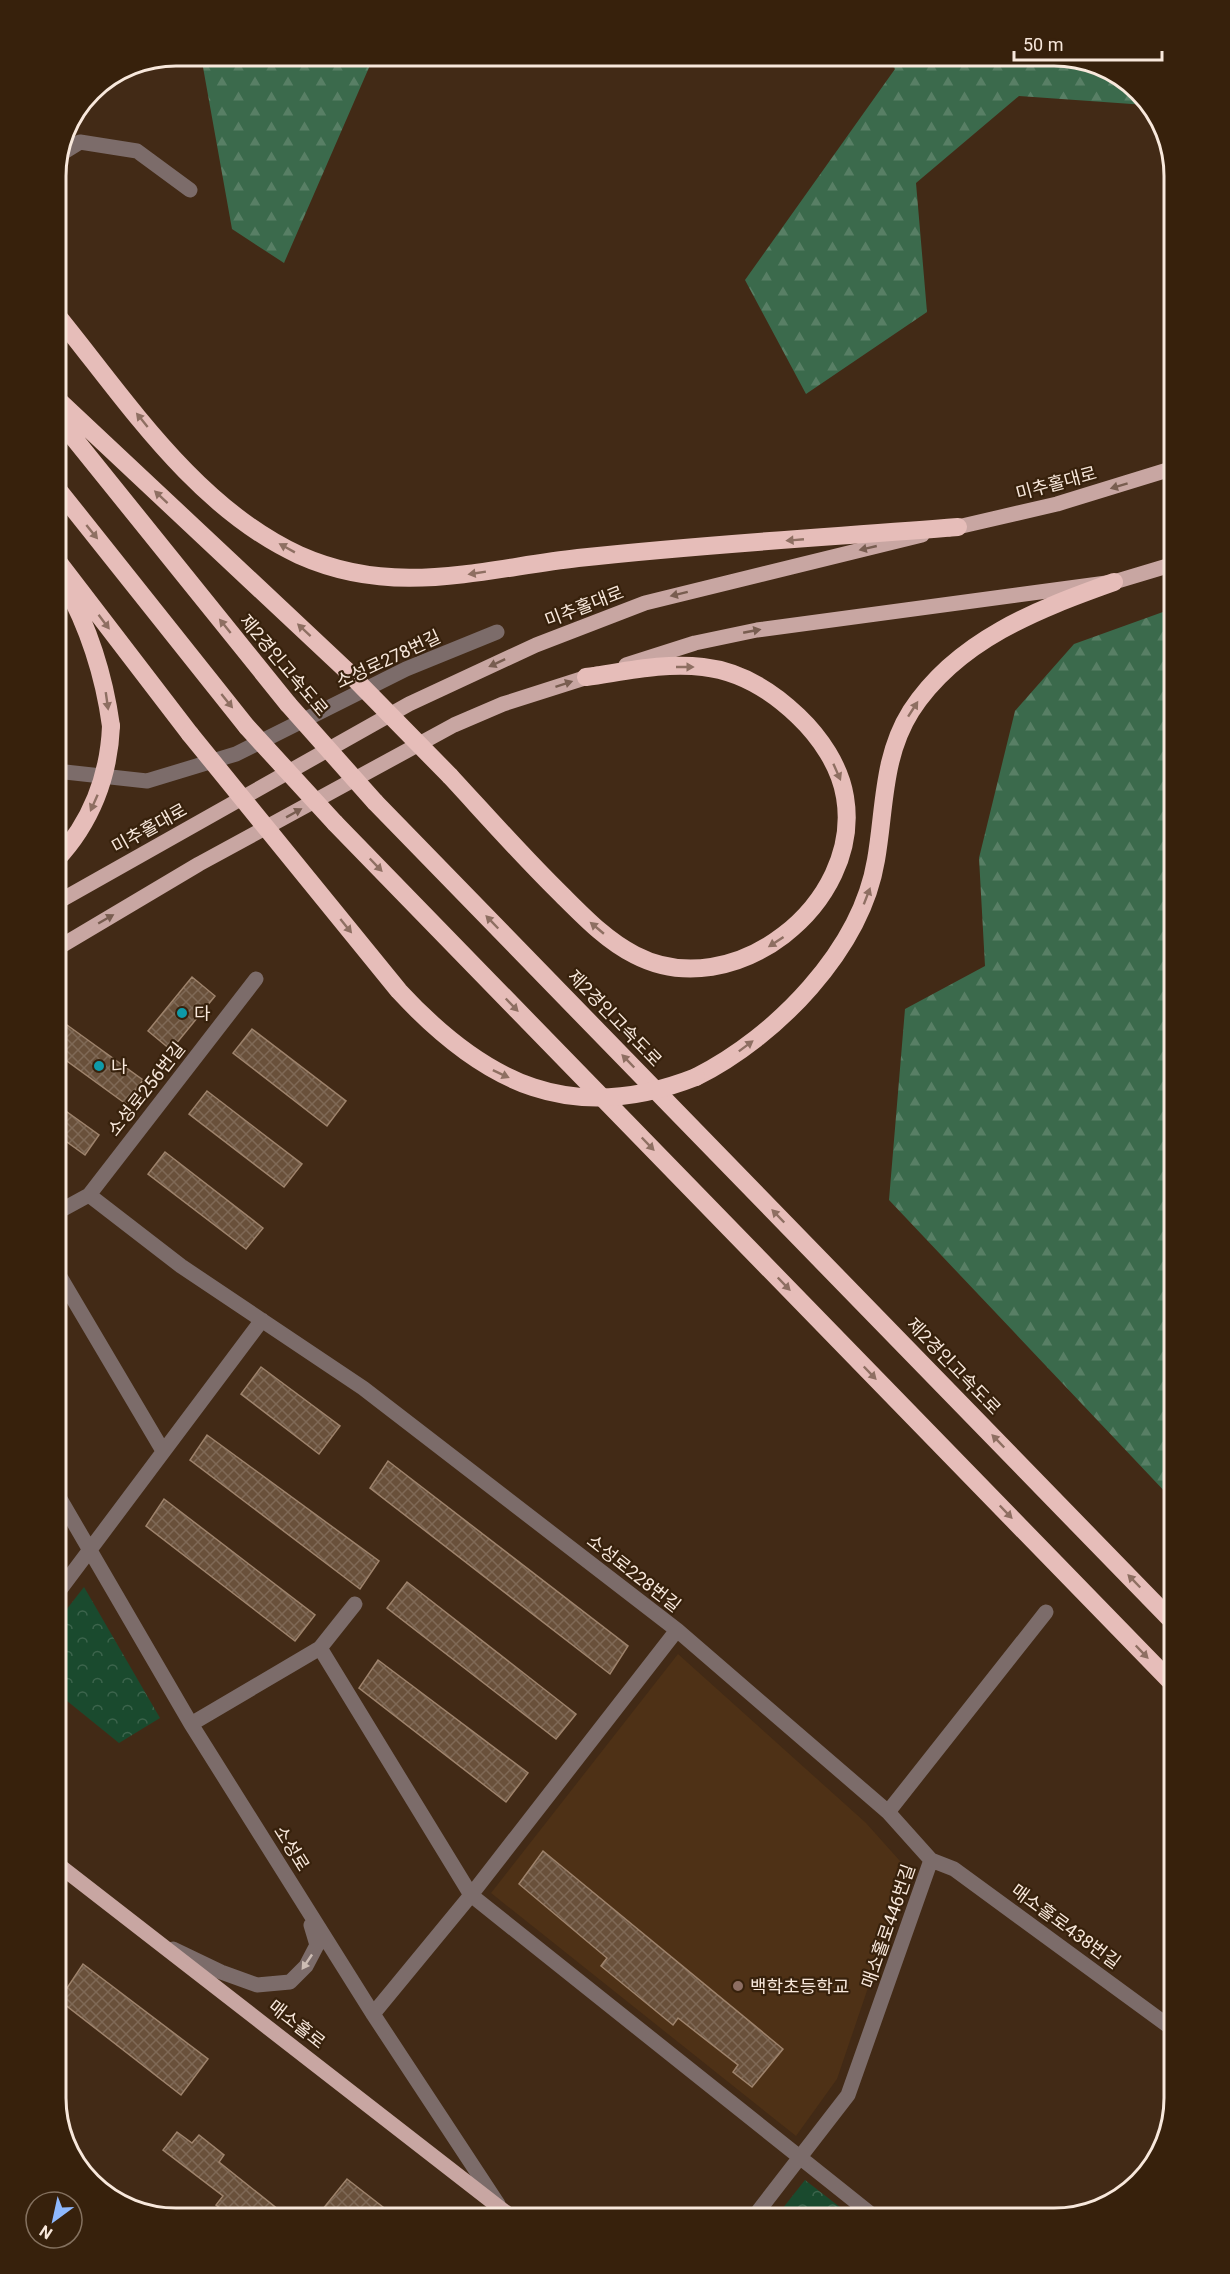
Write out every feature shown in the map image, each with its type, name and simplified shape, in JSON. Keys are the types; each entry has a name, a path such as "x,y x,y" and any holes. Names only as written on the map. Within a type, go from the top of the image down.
{"highway":[{"path":"66,326 158,440 189,474 246,523 297,554 346,571 383,578 416,580 446,578 578,558 958,527"},
{"path":"66,408 346,670 450,776 570,904 619,946 636,956 678,968 720,966 755,954 782,938 803,917 822,892 834,869 845,835 845,798 842,782 814,734 786,705 770,693 729,673 704,667 683,666 586,678"},
{"name":"제2경인고속도로","path":"66,428 288,704 375,802 1164,1613"},
{"path":"66,500 247,727 335,823 1164,1675"},
{"path":"66,572 190,734 393,984 435,1029 470,1057 489,1068 530,1086 581,1098 634,1096 696,1077 745,1048 778,1020 821,974 844,942 863,906 873,878 884,786 892,751 906,719 934,681 968,651 1008,626 1062,601 1114,582"},
{"path":"66,589 87,630 98,660 107,693 111,726 110,747 99,790 79,833 66,848"}],"main road":[{"name":"미추홀대로","path":"66,897 409,705 536,645 645,603 1057,504 1164,471"},
{"path":"66,943 199,864 454,725 502,704 695,643 757,630 1114,582 1164,567"},
{"name":"매소홀로","path":"66,1871 502,2208"},
{"name":"소성로","path":"498,2204 500,2208"}],"street":[{"path":"70,148 80,142 137,151 190,190"},
{"name":"소성로278번길","path":"66,772 147,781 236,754 406,669 497,632"},
{"name":"소성로256번길","path":"66,1208 89,1195 256,979"},
{"path":"66,1581 261,1320 182,1266 89,1195"},
{"path":"66,1287 163,1451"},
{"name":"소성로228번길","path":"261,1320 363,1388 677,1630 471,1895 373,2014"},
{"name":"소성로","path":"66,1510 191,1724 373,2014 498,2204"},
{"path":"191,1724 320,1648 355,1604"},
{"path":"888,1812 1046,1612"},
{"name":"매소홀로446번길","path":"677,1630 888,1812 931,1860 855,2081 848,2095 761,2208"},
{"path":"320,1648 471,1895 863,2208"},
{"name":"매소홀로438번길","path":"931,1860 954,1869 1164,2023"},
{"path":"160,1943 221,1972 257,1985 290,1982 306,1966 317,1945 306,1908"}],"shaded area":[{"name":"백학초등학교","path":"678,1654 866,1823 908,1870 837,2079 796,2136 491,1893"}],"green space":[{"path":"203,66 370,66 284,263 232,229"},
{"path":"892,66 1061,66 1076,68 1109,81 1137,104 1019,96 916,183 927,312 806,394 745,280 895,69"},
{"path":"1164,612 1164,1491 889,1200 905,1009 985,966 979,858 1015,711 1074,644"},
{"path":"84,1587 160,1718 119,1743 66,1700 66,1610"},
{"path":"805,2180 841,2208 783,2208"}],"building":[{"name":"다","path":"192,977 215,996 171,1050 148,1031"},
{"name":"나","path":"66,1026 143,1080 126,1104 66,1060"},
{"path":"252,1029 346,1101 327,1126 233,1053"},
{"path":"207,1091 302,1164 284,1187 189,1114"},
{"path":"66,1111 99,1135 85,1155 66,1141"},
{"path":"165,1152 263,1228 246,1249 148,1174"},
{"path":"261,1367 340,1426 319,1454 241,1394"},
{"path":"207,1435 379,1561 360,1589 190,1460"},
{"path":"388,1461 628,1646 610,1674 370,1488"},
{"path":"164,1499 315,1615 295,1641 146,1526"},
{"path":"407,1582 576,1714 556,1739 387,1608"},
{"path":"378,1660 528,1773 506,1802 359,1688"},
{"path":"543,1851 783,2049 752,2087 733,2072 738,2065 678,2018 673,2025 601,1966 607,1958 519,1884"},
{"path":"83,1964 208,2059 181,2095 66,2005 66,1990"},
{"path":"177,2132 192,2143 199,2135 224,2155 219,2162 276,2208 220,2208 216,2205 223,2196 163,2150"},
{"path":"347,2179 384,2208 324,2208"}],"place":[{"name":"다","path":"182,1013"},
{"name":"나","path":"99,1066"},
{"name":"백학초등학교","path":"738,1986"}]}
